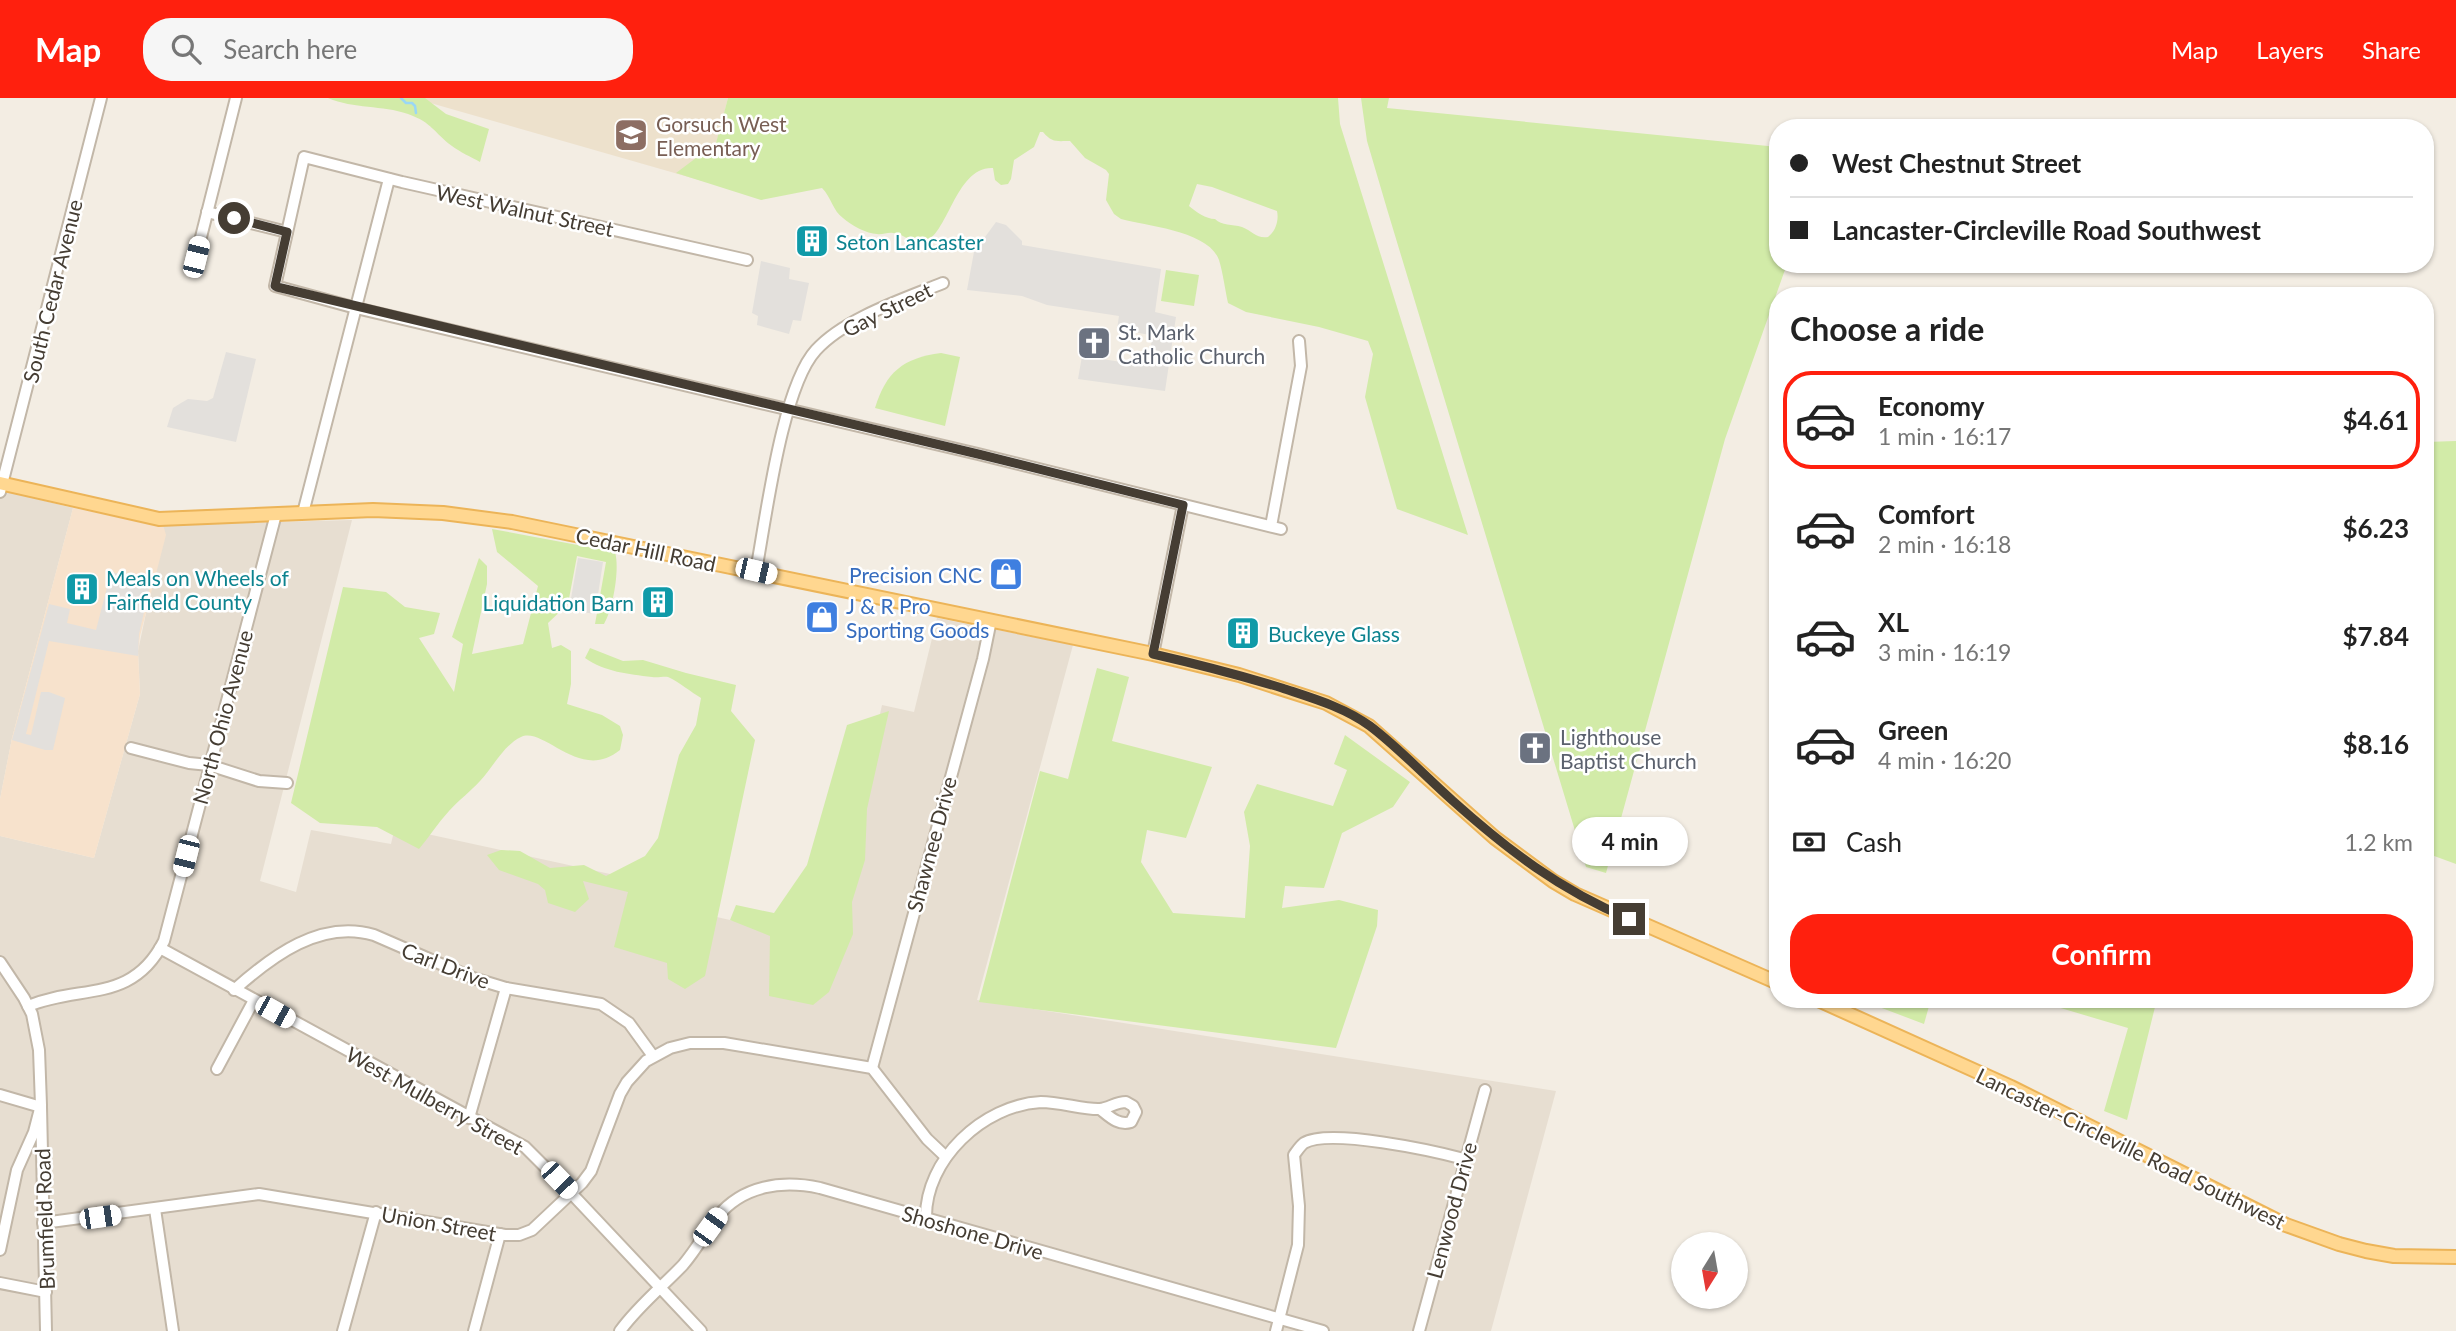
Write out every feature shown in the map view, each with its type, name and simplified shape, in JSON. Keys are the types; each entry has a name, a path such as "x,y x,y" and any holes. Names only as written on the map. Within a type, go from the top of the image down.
{"main road":[{"name":"Cedar Hill Road","path":"1,486 159,519 397,510 495,519 991,620 1239,675 1306,696 1357,718 1391,744 1499,841 1553,881 1606,909 1769,979"},
{"name":"Lancaster-Circleville Road Southwest","path":"1836,1008 2011,1087 2286,1225 2366,1251 2422,1258 2456,1257"}],"street":[{"name":"South Cedar Avenue","path":"1,486 101,98"},
{"path":"196,257 236,98"},
{"name":"West Walnut Street","path":"287,232 304,157 389,179 747,260"},
{"path":"303,513 389,179"},
{"path":"207,212 287,232 275,286 277,287 1276,527 1301,366 1300,341"},
{"name":"Gay Street","path":"756,571 788,409 801,373 826,340 866,316 943,283"},
{"path":"1153,654 1183,505"},
{"name":"North Ohio Avenue","path":"28,1006 46,999 115,987 141,971 160,948 173,908 276,514"},
{"name":"Shawnee Drive","path":"872,1068 983,659 991,620"},
{"path":"131,748 189,763 209,765 258,781 287,783"},
{"name":"Carl Drive","path":"234,989 262,967 309,938 347,930 374,936 473,978 506,988 601,1004 629,1023 653,1056"},
{"name":"West Mulberry Street","path":"160,948 524,1147 701,1331"},
{"name":"Brumfield Road","path":"0,962 28,1006 39,1049 46,1331"},
{"path":"469,1118 506,988"},
{"path":"217,1069 254,1000"},
{"name":"Union Street","path":"43,1223 258,1194 499,1234 526,1234 572,1194 591,1171 620,1094 636,1071 653,1056 690,1043 710,1042 872,1068"},
{"path":"872,1068 927,1139 946,1157"},
{"name":"Lenwood Drive","path":"1419,1331 1485,1090"},
{"path":"0,1095 41,1107 34,1132 17,1170 0,1250"},
{"path":"926,1218 926,1198 934,1177 946,1157 978,1126 1013,1107 1039,1102 1061,1102 1100,1109"},
{"path":"1276,1331 1298,1245 1299,1206 1294,1155 1304,1143 1317,1139 1362,1140 1405,1145 1464,1159"},
{"name":"Shoshone Drive","path":"620,1331 639,1307 661,1288 694,1252 729,1206 752,1191 765,1187 807,1185 1323,1331"},
{"path":"155,1209 173,1331"},
{"path":"343,1331 376,1212"},
{"path":"474,1331 499,1234"},
{"path":"0,1283 46,1292"}],"shaded area":[{"name":"Gorsuch West Elementary","path":"413,98 728,98 706,182"},
{"path":"996,222 1006,225 1022,241 1022,245 1161,269 1155,312 1176,317 1165,391 1078,379 1082,356 1148,366 1152,338 1150,335 1117,329 1119,316 1047,305 1022,296 967,290 974,252"},
{"path":"761,261 790,268 789,279 809,283 801,321 793,320 789,334 757,325 758,316 752,313"},
{"path":"226,352 256,359 236,442 167,427 173,408 188,399 207,401 213,398"},
{"path":"0,490 73,508 12,738 0,799"},
{"path":"73,508 160,525 166,535 140,636 140,694 94,858 0,836 0,799 12,738"},
{"path":"352,520 260,881 296,892 311,830 391,844 395,827 711,896 708,915 830,943 882,705 914,712 937,618 1073,645 977,1000 1556,1091 1491,1331 0,1331 0,836 94,858 140,694 138,651 164,528 160,525"},
{"path":"578,558 603,562 595,614 569,610"},
{"path":"111,572 151,581 139,634 138,656 49,641 26,734 31,735 41,692 65,698 53,750 12,740 49,604 70,609 67,623 96,630"}],"green space":[{"path":"328,98 425,98 446,114 489,129 480,162 455,148 416,117"},
{"path":"728,98 1338,98 1340,124 1468,535 1397,509 1365,397 1373,354 1368,341 1319,327 1246,312 1228,303 1219,260 1213,250 1190,236 1121,219 1114,214 1106,200 1109,174 1085,158 1070,141 1055,141 1040,132 1034,147 1014,160 1008,184 1001,185 995,180 993,168 980,170 961,189 932,237 923,242 897,234 873,234 864,231 840,215 822,188 761,200 676,173 716,143","holes":["1197,184 1277,211 1273,232 1268,237 1261,237 1242,227 1224,224 1198,213 1189,206"]},
{"path":"1361,98 1389,98 1387,108 1769,146 1769,273 1784,273 1779,287 1769,287 1769,315 1725,439 1606,873 1586,867 1367,141"},
{"path":"1166,270 1199,275 1194,306 1161,301"},
{"path":"941,353 960,357 945,426 875,408 885,385 898,369 916,359"},
{"path":"2456,441 2456,864 2434,856 2434,442"},
{"path":"492,529 615,552 615,589 604,624 595,624 606,562 577,556 568,604 548,623 552,648 561,645 571,651 571,684 567,704 602,715 620,726 623,735 620,750 605,758 591,760 564,752 541,739 521,737 509,745 480,781 449,811 419,849 377,827 320,823 291,803 343,587 386,592 405,607 440,613 434,634 419,638 454,692 463,644 452,637 479,558 487,566 487,584 472,654 523,644 538,586 497,552"},
{"path":"590,648 623,661 643,660 736,685 731,711 755,740 705,976 685,989 668,979 667,963 614,947 628,892 583,881 589,899 575,912 548,903 545,890 538,884 499,870 487,855 501,850 520,851 550,868 584,865 606,876 645,856 658,838 679,755 696,725 701,698 668,677 634,675 601,666 585,658"},
{"path":"1097,668 1129,677 1112,741 1212,767 1186,838 1147,830 1141,862 1173,913 1245,918 1250,846 1244,812 1257,784 1333,806 1347,770 1334,764 1345,735 1410,782 1393,807 1342,833 1324,888 1285,886 1282,908 1339,900 1378,910 1377,926 1336,1048 979,1002 1040,771 1068,779"},
{"path":"889,711 867,809 865,860 852,902 853,934 829,992 813,1005 769,996 770,936 730,920 736,905 774,913 807,865 847,725"},
{"path":"1882,1008 1928,1008 1924,1024"},
{"path":"2060,1008 2155,1008 2127,1120 2104,1111 2128,1028"}],"waterway":[{"path":"401,98 406,103 412,103 416,113"}],"place":[{"name":"Gorsuch West Elementary","path":"631,135"},
{"name":"Seton Lancaster","path":"812,241"},
{"name":"St. Mark Catholic Church","path":"1094,343"},
{"name":"Precision CNC","path":"1006,574"},
{"name":"Meals on Wheels of Fairfield County","path":"82,589"},
{"name":"Liquidation Barn","path":"658,602"},
{"name":"J & R Pro Sporting Goods","path":"822,617"},
{"name":"Buckeye Glass","path":"1243,633"},
{"name":"Lighthouse Baptist Church","path":"1535,748"}],"route":[{"path":"234,218 287,232 275,286 277,287 1183,505 1153,654 1199,664 1306,696 1357,718 1391,744 1495,838 1528,863 1575,894 1629,919"}]}
